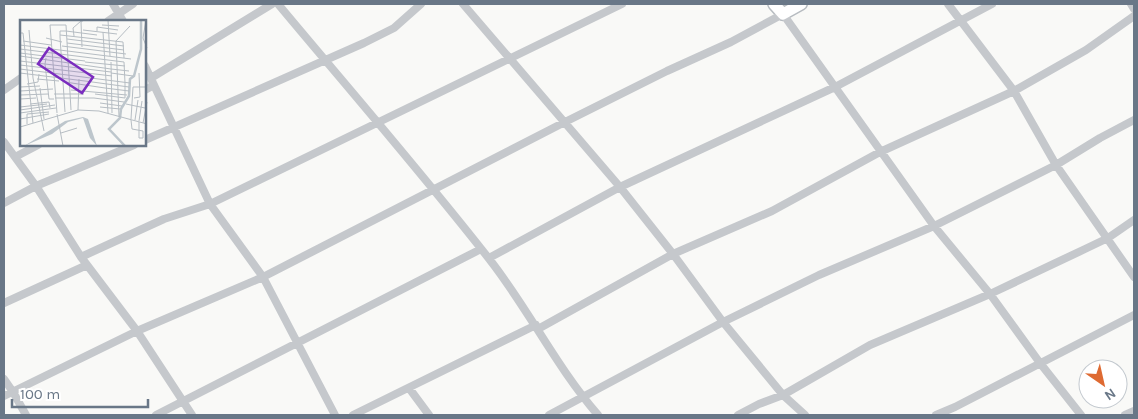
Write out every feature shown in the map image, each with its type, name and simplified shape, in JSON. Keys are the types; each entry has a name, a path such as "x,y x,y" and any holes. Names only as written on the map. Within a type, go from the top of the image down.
{"street":[{"path":"113,4 121,17 133,4"},
{"path":"146,89 152,82 272,4"},
{"path":"278,4 434,190 480,250 489,258 583,398 598,415"},
{"path":"146,140 394,28 421,4"},
{"path":"463,4 620,187 723,322 783,395 805,415"},
{"path":"81,257 164,220 210,204 622,4"},
{"path":"774,4 836,87 934,226 990,294 1040,363 1081,415"},
{"path":"4,396 137,331 263,278 667,71 731,42 801,4"},
{"path":"948,4 1014,91 1056,165 1134,277"},
{"path":"489,258 620,187 836,87 992,4"},
{"path":"1131,4 1134,8"},
{"path":"353,415 537,327 673,254 772,211 880,152 1014,91 1086,50 1134,16"},
{"path":"146,68 210,204 263,278 335,415"},
{"path":"4,90 20,79"},
{"path":"549,415 723,322 819,275 934,226 1056,165 1134,120"},
{"path":"4,142 36,186 81,257 137,331 192,415"},
{"path":"14,157 36,146"},
{"path":"4,203 36,186 132,146"},
{"path":"738,415 759,404 783,395 870,345 990,294 1108,238 1134,220"},
{"path":"156,415 480,250"},
{"path":"4,303 88,265"},
{"path":"936,415 955,408 1134,315"},
{"path":"4,379 26,415"},
{"path":"409,388 429,415"},
{"path":"1125,415 1134,411"}]}
